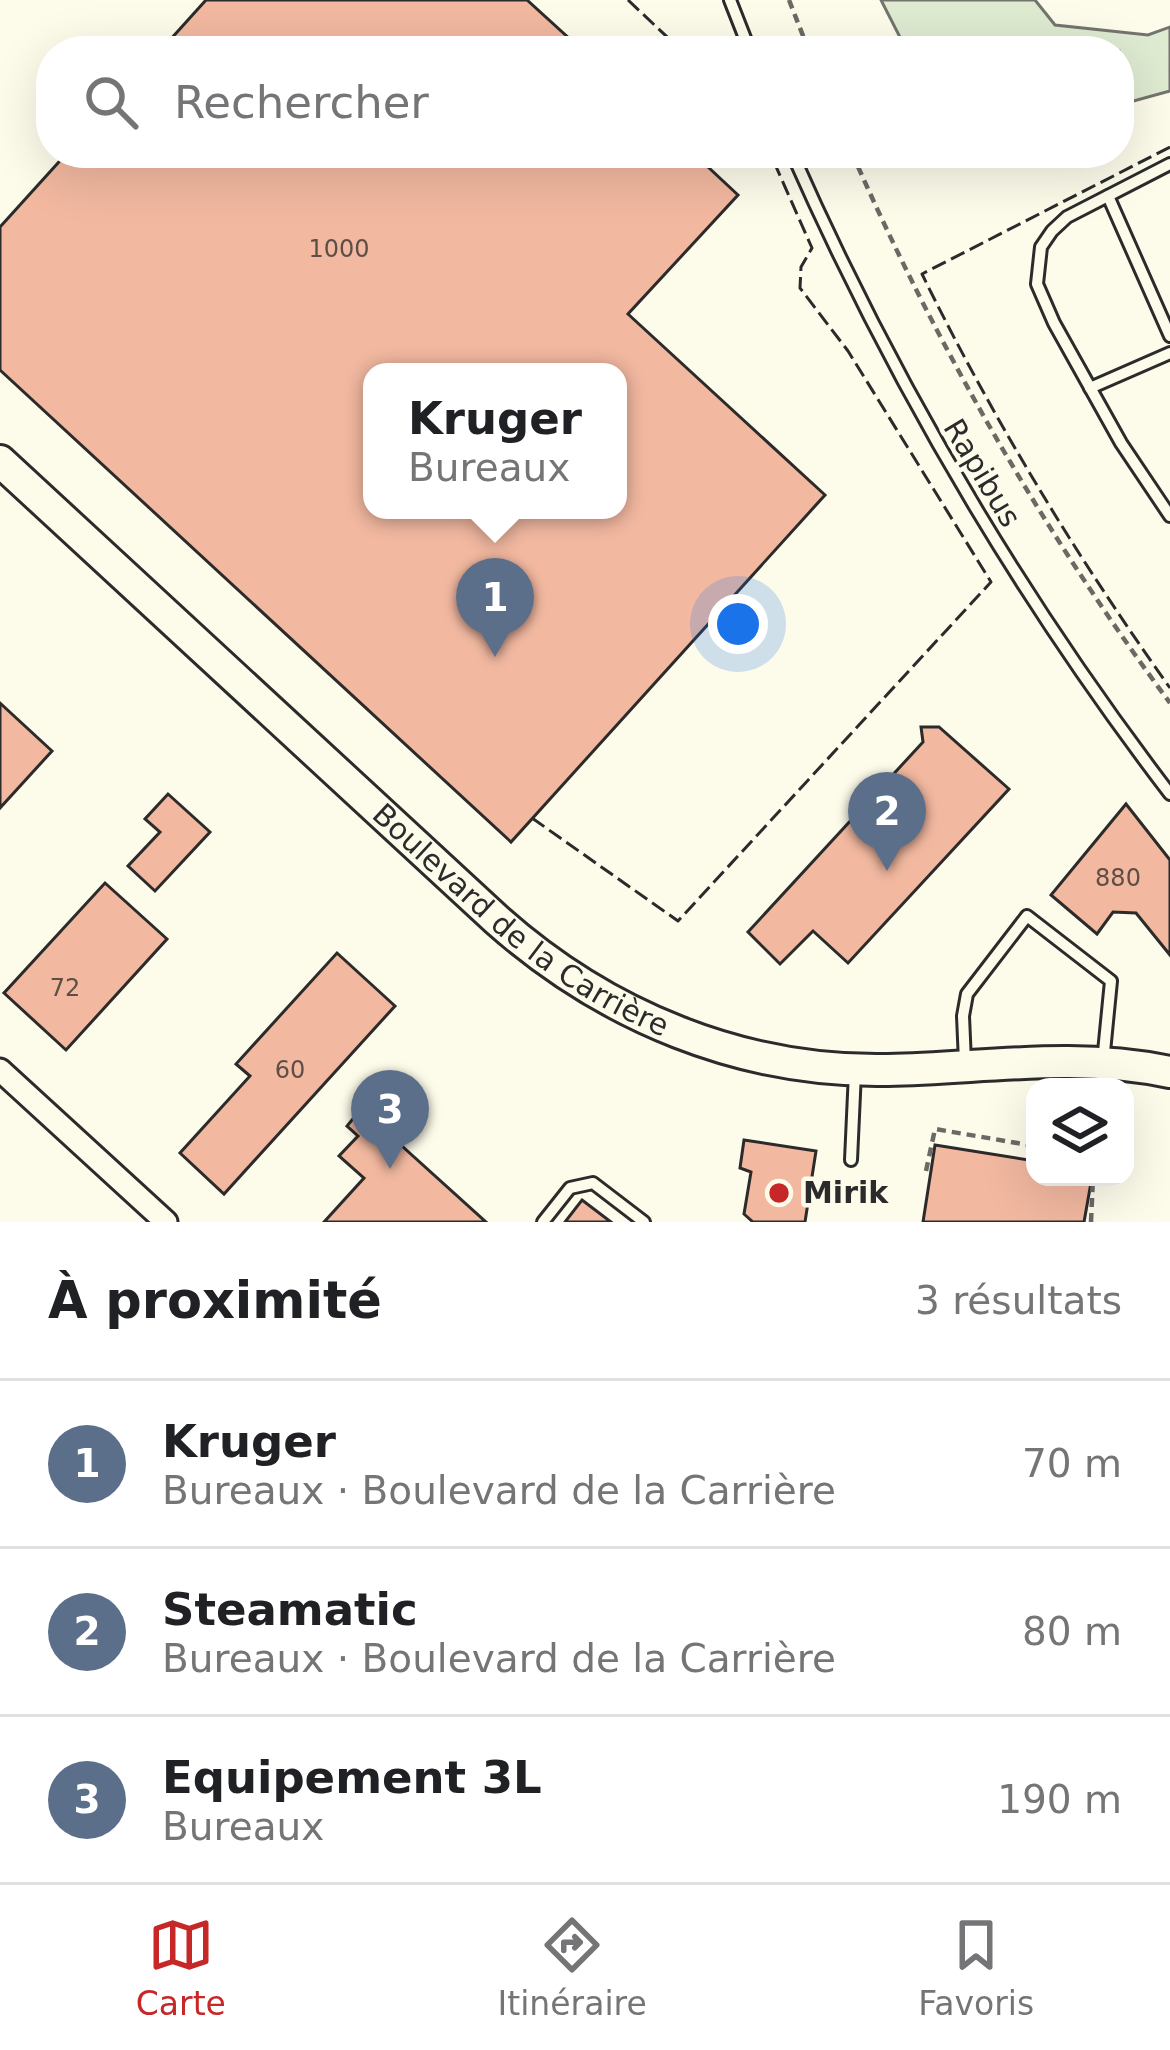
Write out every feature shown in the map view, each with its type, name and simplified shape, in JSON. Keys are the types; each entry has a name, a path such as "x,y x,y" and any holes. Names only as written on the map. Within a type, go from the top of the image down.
{"street":[{"name":"Boulevard de la Carrière","path":"0,461 497,920 561,972 633,1013 701,1041 776,1060 856,1069 1028,1060 1103,1062 1170,1072"},
{"path":"0,1070 166,1222"}],"lane":[{"path":"730,0 744,36"},
{"path":"1170,164 1067,217 1041,247 1037,284 1137,470 1170,516"},
{"name":"Rapibus","path":"799,168 875,330 968,498 1054,632 1170,794"},
{"path":"1108,196 1170,337"},
{"path":"1090,388 1170,353"},
{"path":"965,1065 963,1003 1028,916 1111,981 1103,1062"},
{"path":"851,1160 856,1069"},
{"path":"543,1222 570,1188 593,1183 644,1222"}],"path":[{"path":"789,0 803,36"},
{"path":"859,168 919,295 989,426 1082,577 1170,703"},
{"path":"926,1171 935,1130 1026,1144"},
{"path":"1012,1157 1014,1142"},
{"path":"1091,1222 1093,1186"}],"green space":[{"path":"881,0 1035,0 1055,25 1148,35 1170,27 1170,91 1134,101 1134,36 899,36"}],"building":[{"path":"206,0 527,0 567,36 174,36"},
{"path":"53,168 709,168 738,195 628,314 825,495 511,842 0,370 0,227"},
{"path":"0,703 52,751 0,808"},
{"path":"921,727 939,727 1009,789 848,963 813,931 780,964 748,932 923,742"},
{"path":"168,794 210,832 155,891 128,866 160,832 145,819"},
{"path":"1126,804 1170,860 1170,955 1136,913 1113,912 1097,934 1051,895"},
{"path":"105,883 167,939 66,1050 4,993"},
{"path":"337,953 395,1006 224,1194 180,1153 250,1076 236,1064"},
{"path":"361,1109 486,1222 324,1222 364,1178 339,1156 358,1136 347,1126"},
{"name":"Mirik","path":"744,1140 816,1151 805,1222 753,1222 744,1214 751,1172 740,1168"},
{"path":"935,1145 1026,1160 1026,1186 1090,1186 1084,1222 923,1222"},
{"path":"582,1200 611,1222 565,1222"}],"fence":[{"path":"628,0 666,36"},
{"path":"1134,165 1170,147"},
{"path":"532,818 678,921 991,582 848,351 800,288 801,267 812,248 777,168"},
{"path":"1129,168 922,274 1037,486 1170,688"}],"place":[{"name":"Kruger","path":"495,657"},
{"name":"Steamatic","path":"887,871"},
{"name":"Equipement 3L","path":"390,1169"},
{"name":"Mirik","path":"779,1193"}]}
